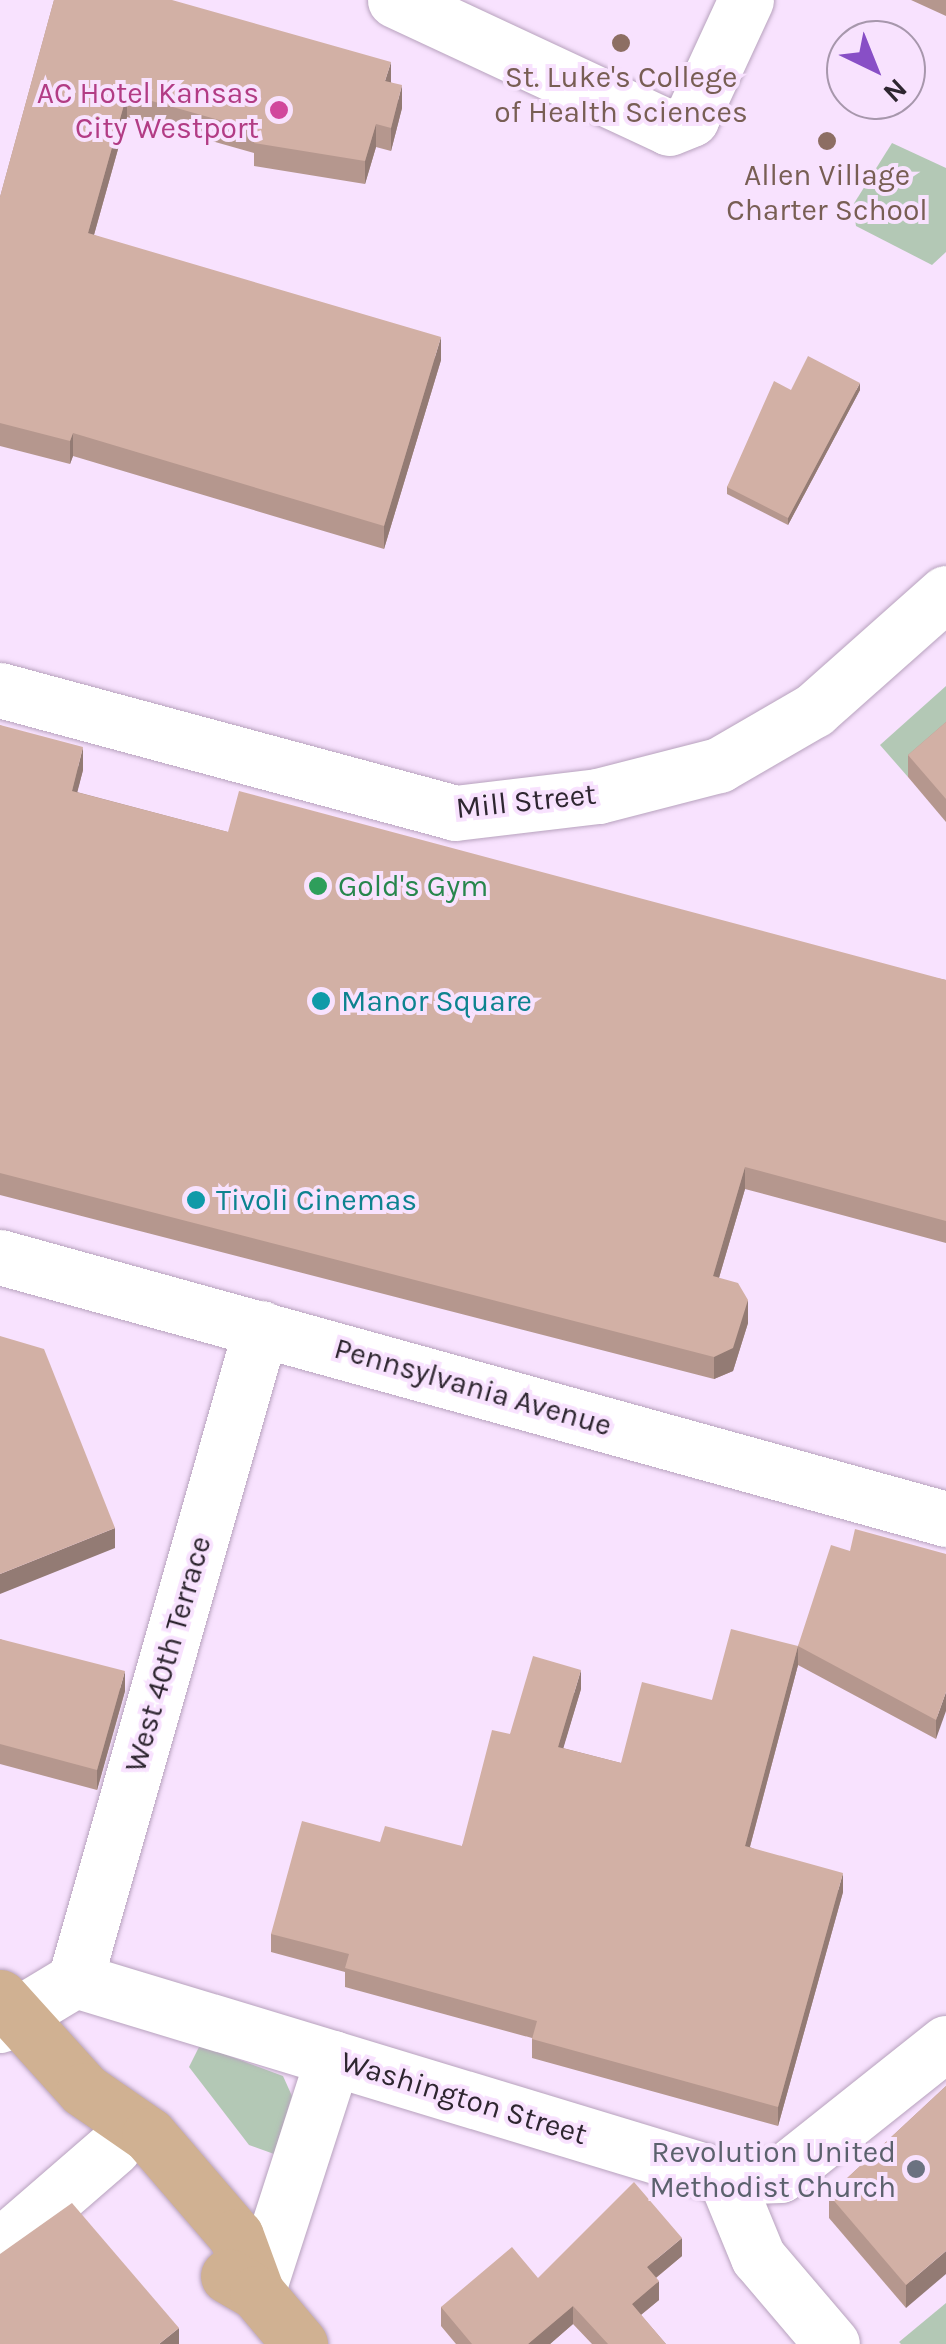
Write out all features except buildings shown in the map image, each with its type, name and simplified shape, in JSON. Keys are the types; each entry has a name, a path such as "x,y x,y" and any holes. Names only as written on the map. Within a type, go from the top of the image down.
{"main road":[{"path":"7,2014 84,2090 148,2135 236,2236 258,2294"},
{"path":"84,2090 113,2148 210,2260 258,2294 300,2344"}],"street":[{"path":"395,0 670,128 691,119 746,0"},
{"name":"Mill Street","path":"0,690 455,813 598,796 719,764 814,710 946,593"},
{"name":"Pennsylvania Avenue","path":"0,1257 946,1518"},
{"name":"West 40th Terrace","path":"75,1980 261,1328"},
{"path":"7,2014 75,1980"},
{"name":"Washington Street","path":"75,1980 725,2177 780,2175 946,2043"},
{"path":"258,2294 333,2058"},
{"path":"0,2246 113,2148"},
{"path":"725,2177 758,2257 832,2344"}],"green space":[{"path":"892,143 946,168 946,252 932,265 856,226 853,205"},
{"path":"946,686 946,745 908,777 880,745"},
{"path":"200,2045 283,2076 292,2096 274,2154 249,2145 189,2067"},
{"path":"946,2303 946,2344 899,2342"}],"place":[{"name":"St. Luke's College of Health Sciences","path":"621,43"},
{"name":"AC Hotel Kansas City Westport","path":"279,110"},
{"name":"Allen Village Charter School","path":"827,141"},
{"name":"Gold's Gym","path":"318,886"},
{"name":"Manor Square","path":"321,1001"},
{"name":"Tivoli Cinemas","path":"196,1200"},
{"name":"Revolution United Methodist Church","path":"916,2169"}]}
